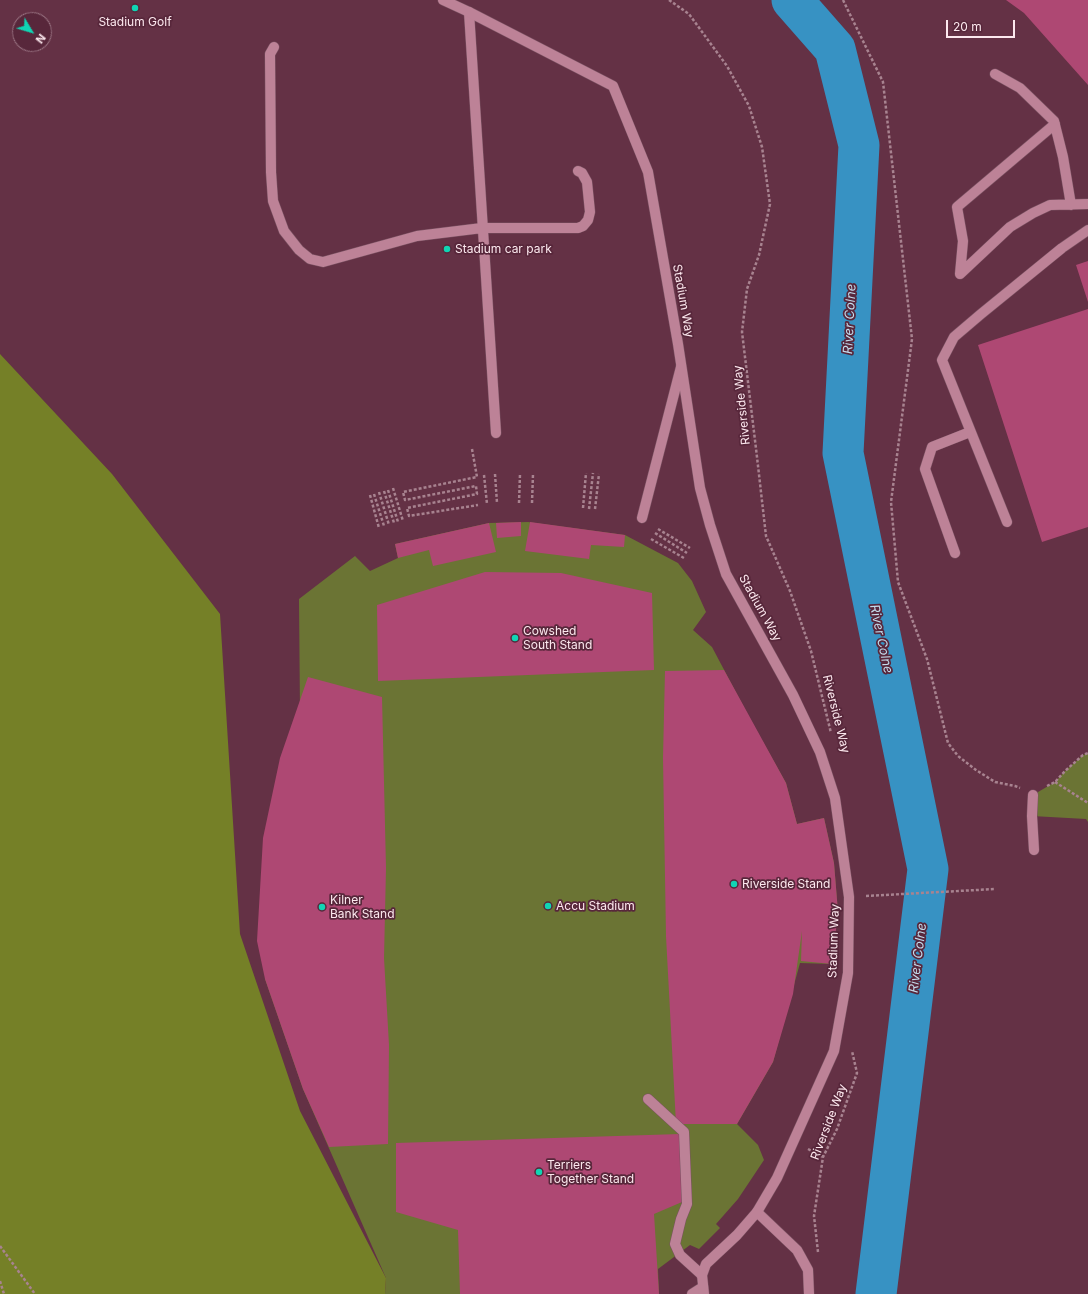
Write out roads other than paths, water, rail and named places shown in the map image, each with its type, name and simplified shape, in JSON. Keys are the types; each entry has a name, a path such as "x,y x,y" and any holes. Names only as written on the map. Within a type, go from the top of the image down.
{"street":[{"name":"Stadium Way","path":"442,0 469,12 613,86 648,172 700,488 710,525 726,574 793,695 820,752 835,798 849,897 848,973 834,1051 777,1178 757,1212 737,1235 706,1264 702,1275"},
{"path":"469,12 496,433"},
{"path":"274,47 270,54 271,172 273,201 284,231 299,250 310,259 323,262 417,236 482,228 578,228 583,226 588,220 590,212 587,182 582,173 578,171"},
{"path":"995,74 1020,88 1054,121 1063,156 1071,205"},
{"path":"1055,124 957,207 963,241 960,274 1010,227 1033,212 1050,205 1088,204"},
{"path":"1007,522 942,360 954,337 1033,271 1088,230"},
{"path":"642,518 681,368"},
{"path":"955,553 925,469 932,447 970,432"},
{"path":"1033,795 1032,816 1034,850"},
{"path":"648,1099 684,1132 687,1204 681,1219 675,1244 680,1256 702,1275 704,1291 692,1294"},
{"path":"757,1212 797,1250 808,1270 809,1294"}],"waterway":[{"name":"River Colne","path":"792,0 835,49 859,145 843,453 928,869 876,1294"}],"place":[{"name":"Stadium Golf","path":"135,8"},
{"name":"Stadium car park","path":"447,249"},
{"name":"Cowshed South Stand","path":"515,638"},
{"name":"Riverside Stand","path":"734,884"},
{"name":"Accu Stadium","path":"548,906"},
{"name":"Kilner Bank Stand","path":"322,907"},
{"name":"Terriers Together Stand","path":"539,1172"}]}
